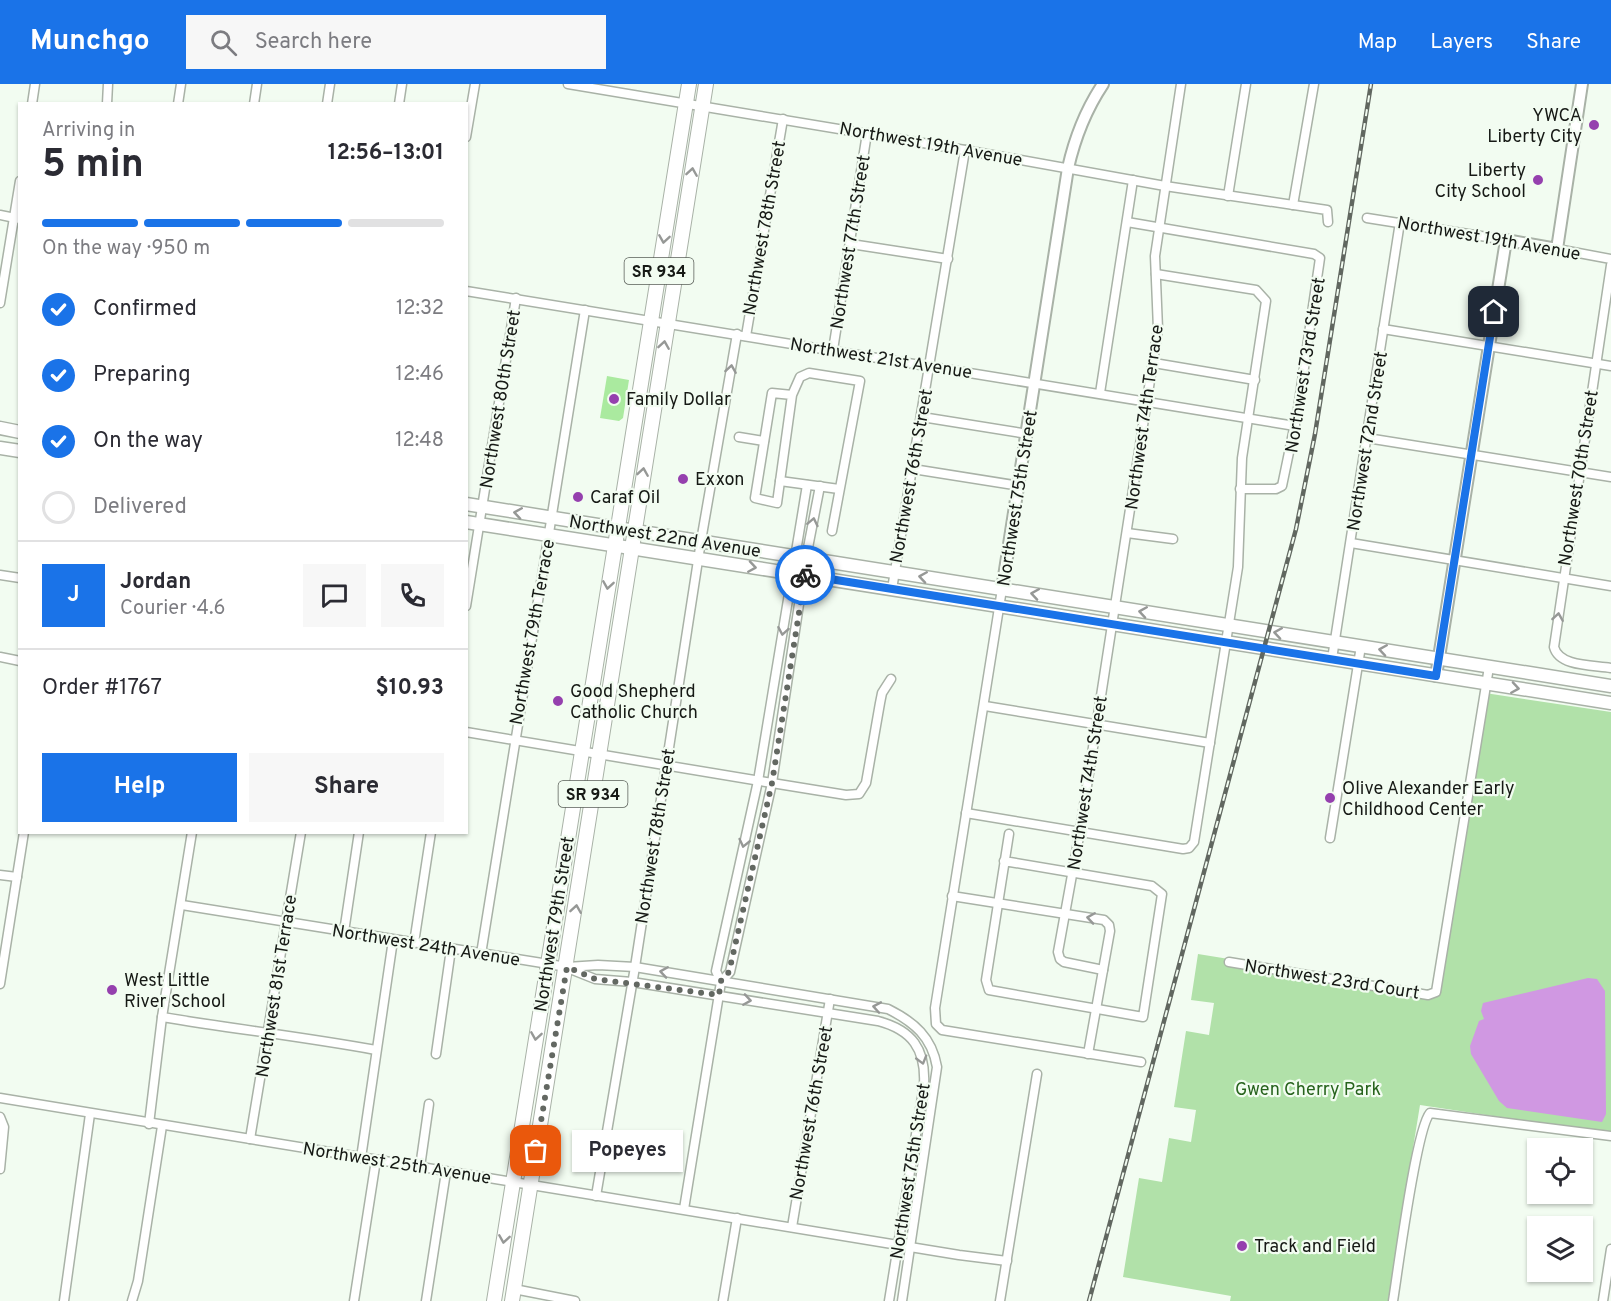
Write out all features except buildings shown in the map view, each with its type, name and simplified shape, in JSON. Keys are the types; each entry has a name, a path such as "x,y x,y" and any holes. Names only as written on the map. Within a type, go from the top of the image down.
{"main road":[{"name":"Northwest 79th Street","path":"494,1301 689,84"},
{"name":"Northwest 79th Street","path":"513,1295 706,84"},
{"path":"669,200 687,203"},
{"path":"0,428 18,432"},
{"path":"633,435 649,437"},
{"path":"0,448 18,451"},
{"name":"Northwest 22nd Avenue","path":"468,504 1611,686"},
{"name":"Northwest 22nd Avenue","path":"468,522 1611,704"},
{"path":"600,639 609,654 609,689"},
{"path":"565,857 583,859"},
{"path":"530,1073 549,1076"}],"street":[{"path":"32,102 35,84"},
{"path":"107,102 108,84"},
{"path":"178,102 181,84"},
{"path":"254,102 257,84"},
{"path":"327,102 330,84"},
{"path":"399,102 402,84"},
{"path":"468,126 476,84"},
{"name":"Northwest 19th Avenue","path":"568,84 867,133 1165,186 1293,205"},
{"name":"Northwest 75th Street","path":"1088,1054 942,1030 936,1024 935,1008 1020,486 1068,168 1078,130 1090,104 1103,84"},
{"name":"Northwest 74th Terrace","path":"1115,607 1154,363 1158,329 1155,256 1181,84"},
{"path":"1228,196 1246,84"},
{"path":"1314,84 1293,205 1327,210 1328,222"},
{"path":"1557,249 1582,84"},
{"name":"Northwest 78th Street","path":"596,1196 717,445 783,119"},
{"name":"Northwest 77th Street","path":"833,350 867,133"},
{"name":"Northwest 76th Street","path":"892,589 965,150"},
{"path":"1100,393 1133,180"},
{"path":"0,303 18,200"},
{"path":"0,215 16,218"},
{"name":"Northwest 19th Avenue","path":"1367,218 1611,259"},
{"path":"1127,222 1159,227"},
{"name":"Northwest 72nd Street","path":"1332,660 1400,222"},
{"name":"Northwest 73rd Street","path":"1159,227 1314,254 1320,258 1298,409 1282,486 1276,489 1240,489"},
{"path":"1436,676 1506,240"},
{"path":"850,244 948,259"},
{"name":"Northwest 70th Street","path":"1611,266 1554,643 1556,654 1567,661 1611,668"},
{"path":"966,813 1183,849 1189,848 1194,842 1238,567 1242,458 1266,301 1256,290 1156,274"},
{"name":"Northwest 21st Avenue","path":"468,291 668,322 1295,426"},
{"name":"Northwest 80th Street","path":"468,594 516,298"},
{"name":"Northwest 79th Terrace","path":"480,954 585,310"},
{"path":"1383,329 1488,348 1611,366"},
{"path":"1154,363 1255,380"},
{"path":"792,395 772,393 755,498 777,503 792,395 800,376 809,373 860,381 832,531"},
{"path":"922,417 1028,434"},
{"path":"739,437 764,441"},
{"path":"1367,438 1611,477"},
{"path":"913,469 1020,486"},
{"path":"780,481 839,489"},
{"path":"684,1209 721,981 729,972 772,783 807,484"},
{"path":"800,557 820,486"},
{"path":"1127,533 1173,539"},
{"path":"1351,543 1611,586"},
{"path":"0,574 18,578"},
{"path":"721,981 716,971 758,781 798,574"},
{"name":"Northwest 74th Street","path":"1103,970 1067,963 1060,959 1058,952 1080,831 1115,607"},
{"path":"1330,838 1361,646"},
{"path":"0,657 18,660"},
{"path":"1486,684 1489,667"},
{"path":"468,732 846,795 859,794 866,783 882,693 891,679"},
{"name":"Northwest 23rd Court","path":"1229,962 1417,993 1434,994 1436,992 1486,684"},
{"path":"985,706 1210,743"},
{"path":"750,818 764,821"},
{"path":"0,984 3,952 24,834"},
{"path":"149,1124 162,1017 192,834"},
{"name":"Northwest 81st Terrace","path":"250,1139 301,834"},
{"path":"344,932 359,834"},
{"path":"414,943 430,834"},
{"path":"1004,861 1152,886 1162,894 1143,1017 990,990 986,980 1004,861 1009,834"},
{"path":"0,875 17,877"},
{"path":"735,883 749,886"},
{"path":"952,896 1104,920 1109,925 1110,931 1088,1054 1142,1062"},
{"name":"Northwest 24th Avenue","path":"182,905 547,965 634,967 888,1009 907,1018 926,1035 935,1055"},
{"path":"361,1158 393,940"},
{"path":"436,1054 451,949"},
{"name":"Northwest 75th Street","path":"567,967 595,979 719,995 894,1025 913,1040 919,1050 925,1074 890,1301"},
{"name":"Northwest 76th Street","path":"792,1227 830,999"},
{"path":"162,1017 269,1031 376,1050"},
{"name":"Northwest 75th Street","path":"902,1301 937,1080 935,1055"},
{"path":"1000,1301 1037,1074"},
{"name":"Northwest 25th Avenue","path":"0,1098 149,1124 1007,1261"},
{"path":"420,1167 429,1104"},
{"path":"1393,1301 1425,1119 1430,1113 1611,1136"},
{"path":"64,1301 90,1114"},
{"path":"0,1117 4,1127 0,1169"},
{"path":"132,1301 138,1281 162,1126"},
{"path":"918,1127 929,1129"},
{"path":"354,1301 376,1160"},
{"path":"426,1301 446,1172"},
{"path":"909,1183 920,1184"},
{"path":"723,1301 737,1218"},
{"path":"1603,1301 1611,1249"},
{"path":"513,1295 529,1292 575,1301"}],"green space":[{"name":"Gwen Cherry Park","path":"1485,693 1611,712 1611,1134 1420,1105 1388,1301 1230,1301 1231,1296 1123,1277 1139,1178 1162,1182 1169,1138 1191,1142 1196,1110 1174,1107 1186,1031 1209,1035 1214,1003 1191,1000 1198,954 1438,993"}],"shaded area":[{"path":"1588,978 1597,979 1605,991 1606,1114 1602,1122 1507,1108 1499,1101 1471,1054 1470,1046 1479,1021 1484,1019 1481,1011 1483,1003"}],"railway":[{"path":"1089,1301 1296,529 1315,434 1371,84"}],"way so far":[{"path":"536,1151 567,967 595,979 719,995 721,981 729,972 772,783 805,575"}],"place":[{"name":"YWCA Liberty City","path":"1594,125"},
{"name":"Liberty City School","path":"1538,180"},
{"name":"Family Dollar","path":"614,399"},
{"name":"Exxon","path":"683,479"},
{"name":"Caraf Oil","path":"578,497"},
{"name":"Good Shepherd Catholic Church","path":"558,701"},
{"name":"Olive Alexander Early Childhood Center","path":"1330,798"},
{"name":"West Little River School","path":"112,990"},
{"name":"Popeyes","path":"536,1151"},
{"name":"Track and Field","path":"1242,1246"}],"route":[{"path":"805,575 1436,676 1494,312"}]}
